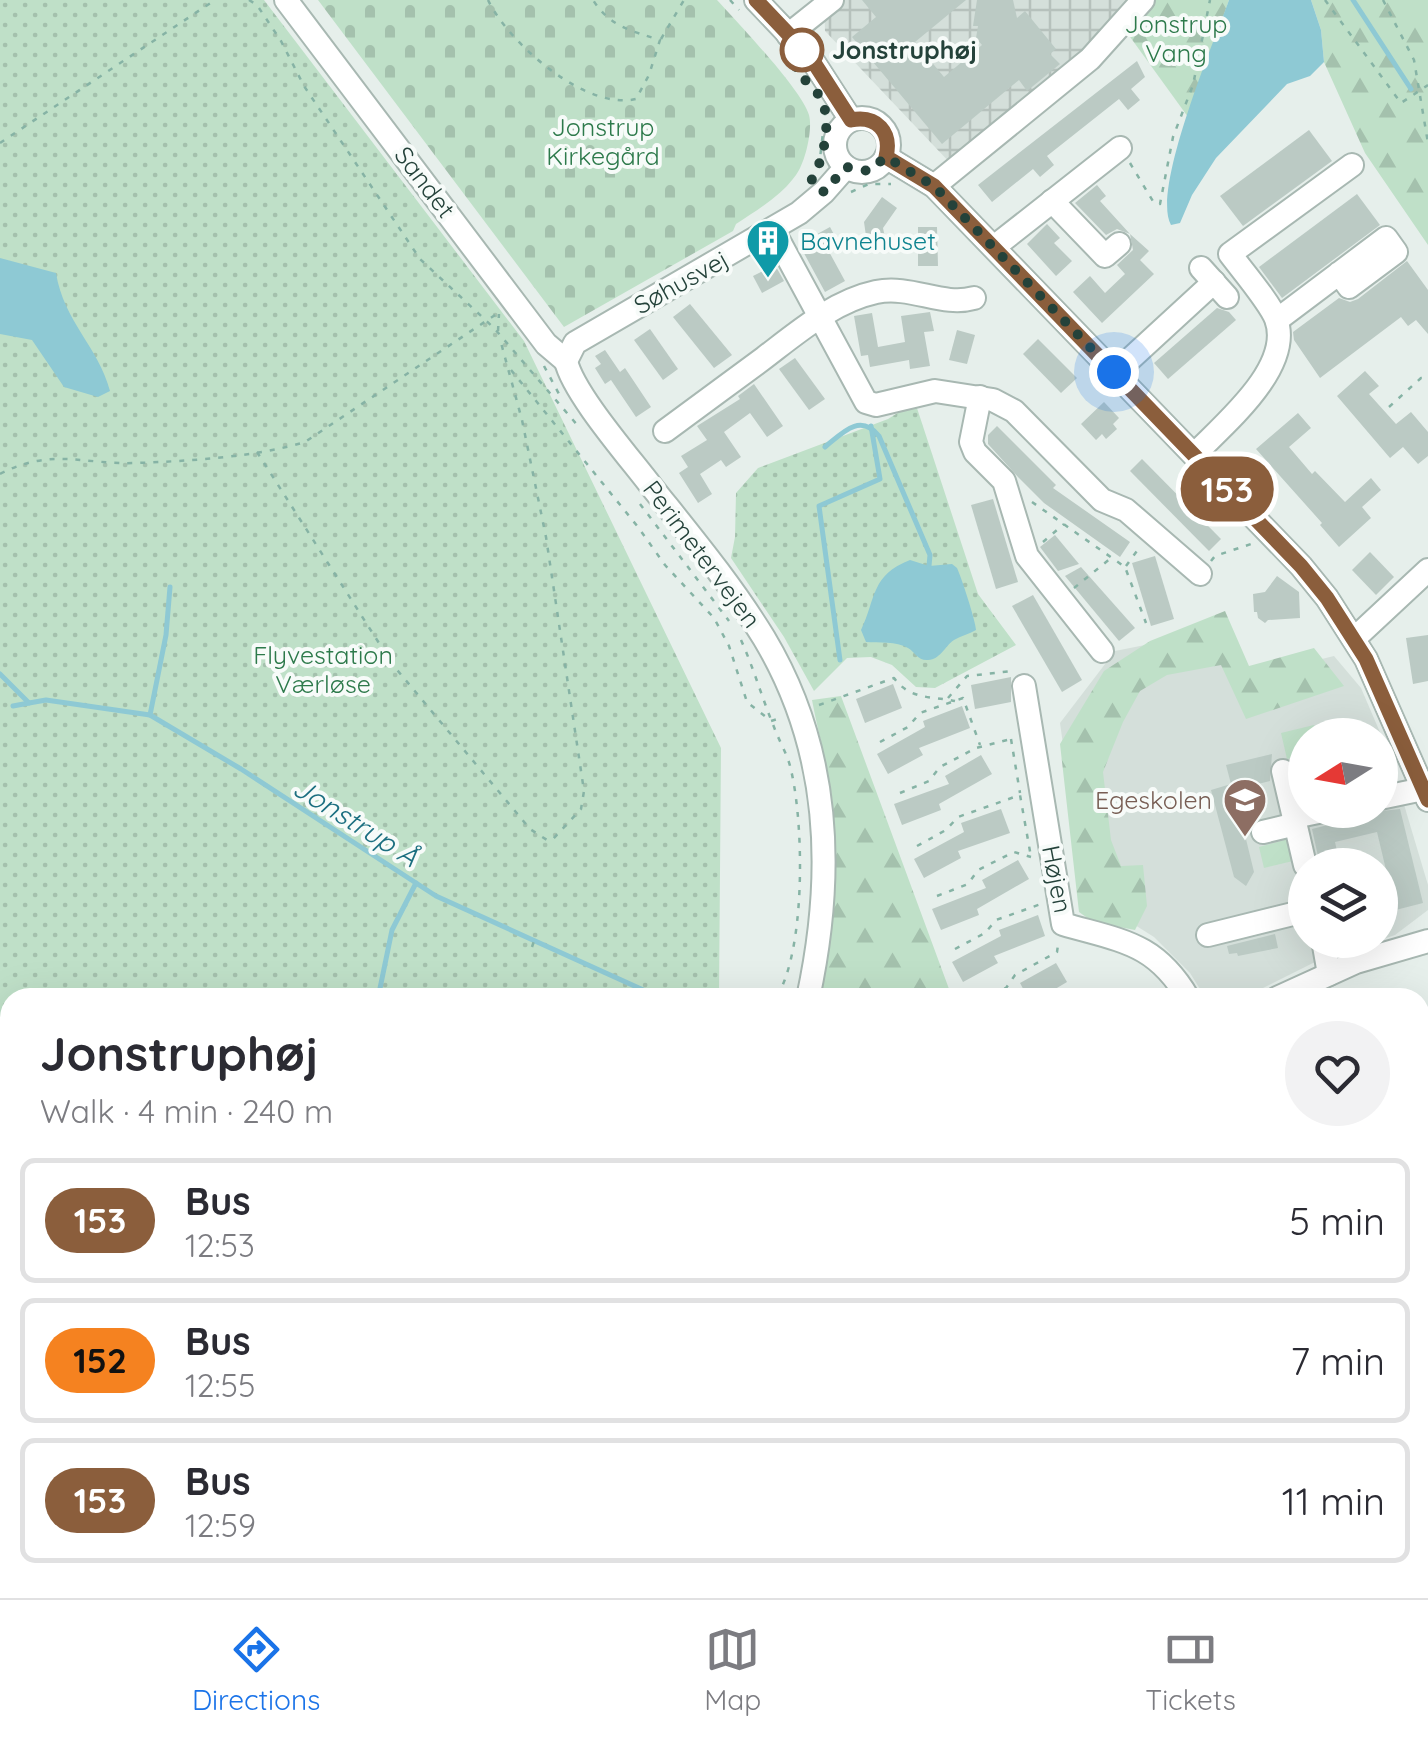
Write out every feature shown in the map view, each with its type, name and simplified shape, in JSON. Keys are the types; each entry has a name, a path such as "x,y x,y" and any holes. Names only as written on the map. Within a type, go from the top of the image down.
{"street":[{"name":"Sandet","path":"286,0 509,308 566,361"},
{"path":"788,35 832,0"},
{"path":"934,186 1090,59 1144,0"},
{"path":"748,6 788,35 811,58 851,120"},
{"path":"866,118 884,129 886,157 868,171 846,167 837,156 835,142 840,129 851,120 866,118"},
{"path":"994,247 1120,148"},
{"path":"886,157 934,186 1301,566 1356,638 1427,792 1398,796"},
{"path":"1194,455 1272,369 1277,320 1230,254 1352,165"},
{"name":"Søhusvej","path":"566,361 575,343 773,230 824,192 846,167"},
{"path":"1052,201 1106,256 1120,244"},
{"path":"773,230 871,405 935,391 980,397 1014,411 1102,500 1126,510 1200,574"},
{"path":"1277,320 1339,274"},
{"path":"1115,373 1214,282"},
{"path":"665,431 819,317 859,297 910,290 958,303 974,298"},
{"name":"Perimetervejen","path":"566,361 572,379 732,588 766,640 791,714 814,764 824,819 821,938 810,988"},
{"path":"980,397 971,442 974,452 1004,482 1027,556 1102,650"},
{"path":"1356,638 1428,570"},
{"name":"Højen","path":"1024,686 1022,737 1042,861 1058,897 1063,924 1129,944 1157,958 1173,972 1182,988"},
{"path":"1283,771 1288,792"},
{"path":"1263,832 1288,823"},
{"path":"1208,935 1288,915"},
{"path":"1401,948 1428,928"},
{"path":"1299,988 1428,941"},
{"path":"1326,958 1329,974"}],"path":[{"path":"0,144 215,0"},
{"path":"249,0 257,5 281,41 304,86 420,260 487,322 590,439"},
{"path":"488,0 544,67 590,94 628,101 636,99 660,40 684,0"},
{"path":"593,0 603,15 622,28 660,40"},
{"path":"730,0 748,6"},
{"path":"1120,148 1154,203 1160,204 1174,136 1193,85 1210,0"},
{"path":"1325,0 1401,103 1428,84"},
{"path":"1382,0 1414,60 1428,143"},
{"path":"819,169 826,118 823,103"},
{"path":"824,192 834,203 856,188 896,184"},
{"path":"0,474 18,464 59,458 132,464 256,452 305,442 509,308"},
{"path":"256,452 393,666 530,828 547,840 553,839 582,809 584,791 546,537 510,369 498,334 509,308"},
{"path":"510,369 666,565 714,618 729,646 747,702 771,721"},
{"path":"1388,406 1421,378 1428,378"},
{"path":"635,498 738,633 791,768 800,842 795,938 782,988"},
{"path":"1034,503 1125,567 1146,624"},
{"path":"1027,556 1064,524"},
{"path":"1125,567 1150,531"},
{"path":"1200,574 1215,556 1260,542"},
{"path":"1061,598 1111,558"},
{"path":"947,699 967,676 1012,668 1024,686"},
{"path":"771,721 894,678 906,692 920,698 955,701"},
{"path":"880,742 908,727 920,713 962,698 980,746"},
{"path":"900,792 929,781 940,767 980,746 1022,737 1020,795 1042,861"},
{"path":"917,846 946,830 958,817 1020,795"},
{"path":"937,896 968,884 978,870 1014,852 1042,861"},
{"path":"955,949 985,933 996,920 1058,897"},
{"path":"1006,988 1015,975 1057,952 1063,924"},
{"path":"532,948 536,936"}],"shaded area":[{"path":"824,0 1131,0 1120,23 953,166 825,31"},
{"name":"Egeskolen","path":"1230,628 1248,677 1334,656 1361,688 1374,718 1288,718 1288,828 1398,828 1398,784 1428,885 1428,910 1398,933 1398,848 1288,848 1288,958 1328,958 1263,988 1199,988 1154,937 1084,893 1060,723 1115,651"}],"green space":[{"name":"Flyvestation Værløse","path":"0,0 264,0 524,341 721,748 719,988 0,988"},
{"name":"Jonstrup Kirkegård","path":"318,0 717,0 768,56 804,104 810,121 805,155 790,183 736,224 733,231 564,327"},
{"name":"Jonstrup Vang","path":"1131,0 1229,0 1188,117 1120,23"},
{"path":"1311,0 1428,0 1428,245 1365,153 1324,62 1321,30"},
{"path":"915,402 978,594 1016,645 935,688 916,687 892,665 871,657 847,658 814,691 784,637 731,558 736,493 758,468 888,419"},
{"path":"1225,611 1249,666 1314,648 1344,686 1246,719 1221,665 1167,675 1140,691 1103,772 1111,840 1121,866 1143,865 1147,906 1135,930 1093,922 1079,912 1060,744 1104,671 1150,641"},
{"path":"841,696 949,988 820,988 831,923 835,848 830,786 812,700"},
{"path":"1288,731 1288,759 1287,759 1281,733"},
{"path":"1292,838 1294,848 1288,848 1288,862 1264,868 1259,847"}],"water":[{"path":"1229,0 1311,0 1321,30 1324,62 1310,76 1287,84 1216,158 1192,195 1180,223 1171,225 1167,207 1177,150"},
{"path":"0,258 56,273 66,306 98,360 110,391 98,397 64,387 32,340 0,334"},
{"path":"910,560 929,566 952,564 957,568 976,630 954,640 928,660 898,644 866,642 861,630 881,580"}],"building":[{"path":"862,0 966,0 915,42 944,77 982,45 976,38 978,26 973,26 977,0 1013,0 1017,18 1025,11 1056,49 1050,54 1060,64 1027,91 1019,80 942,144 852,37 876,17"},
{"path":"1137,61 1145,77 1131,89 1140,100 1128,110 1119,99 1047,156 1054,165 1040,177 1033,169 992,202 978,185"},
{"path":"1309,130 1332,161 1243,226 1220,196"},
{"path":"1097,185 1106,196 1100,201 1130,234 1117,229 1106,235 1075,203"},
{"path":"1357,194 1380,225 1282,298 1259,267"},
{"path":"882,197 897,208 883,228 887,247 868,250 864,222"},
{"path":"1047,224 1060,238 1054,243 1072,261 1056,276 1027,244"},
{"path":"830,227 838,242 827,248 845,281 825,292 799,244"},
{"path":"918,227 937,227 938,266 918,266"},
{"path":"1130,234 1149,251 1140,260 1154,274 1102,323 1073,292 1090,276 1105,293 1125,274 1117,265 1133,250"},
{"path":"1407,261 1428,290 1428,334 1416,320 1408,326 1401,317 1320,378 1294,340 1293,332 1339,298 1350,302 1358,299"},
{"name":"Bavnehuset","path":"775,265 784,281 762,293 753,276"},
{"path":"690,304 732,355 714,368 673,317"},
{"path":"1217,308 1229,312 1236,320 1168,379 1154,363"},
{"path":"930,312 934,331 924,332 930,366 910,369 909,360 870,367 868,355 861,356 854,316 872,313 878,347 905,342 901,316"},
{"path":"650,329 678,369 663,380 634,340"},
{"path":"957,330 975,335 967,364 949,360"},
{"path":"1038,339 1077,378 1061,393 1023,354"},
{"path":"605,350 620,372 625,368 651,407 636,417 611,380 605,384 595,368 601,364 595,356"},
{"path":"795,358 825,399 809,410 779,369"},
{"path":"1365,371 1379,386 1369,394 1396,424 1411,412 1428,432 1428,456 1418,464 1403,447 1390,458 1337,396"},
{"path":"754,384 783,426 767,437 750,413 724,432 741,457 726,467 721,460 700,474 712,494 698,503 679,473 688,467 681,456 707,440 697,426 740,399 738,396"},
{"path":"1104,402 1119,418 1113,424 1117,429 1106,439 1102,434 1096,440 1081,424"},
{"path":"1298,413 1311,428 1289,447 1312,474 1315,471 1345,502 1371,478 1381,490 1362,507 1371,518 1339,547 1256,449"},
{"path":"997,426 1056,485 1053,488 1130,542 1120,557 1044,503 1018,477 988,444 988,435"},
{"path":"1142,459 1221,539 1209,551 1130,471"},
{"path":"993,499 1018,582 996,589 971,505"},
{"path":"1055,535 1079,564 1058,571 1040,547"},
{"path":"1370,552 1394,577 1376,595 1352,570"},
{"path":"1155,556 1174,619 1151,626 1132,563"},
{"path":"1081,567 1135,628 1119,641 1065,576"},
{"path":"1277,576 1299,592 1300,618 1265,623 1254,612 1253,594 1265,592"},
{"path":"1033,595 1082,680 1062,692 1012,606"},
{"path":"1428,635 1428,681 1413,684 1406,638"},
{"path":"1011,677 1011,702 975,709 971,685"},
{"path":"893,684 902,708 865,723 856,699"},
{"path":"962,706 970,728 919,748 923,755 888,774 877,754 925,727 923,721"},
{"path":"1272,754 1270,781 1234,790 1254,872 1246,886 1234,877 1211,790 1231,784 1226,765"},
{"path":"981,755 992,774 939,804 941,810 902,825 894,804 949,784 945,776"},
{"path":"1001,809 1010,833 958,851 961,858 924,878 914,859 964,832 961,823"},
{"path":"1398,809 1423,903 1398,909 1398,848 1381,848 1377,832 1335,842 1336,848 1316,848 1312,829 1398,828"},
{"path":"1018,860 1029,879 977,909 979,915 941,930 932,909 986,888 982,880"},
{"path":"1038,915 1045,936 994,956 998,963 963,982 952,962 1001,936 999,930"},
{"path":"1275,934 1278,948 1238,956 1229,954 1227,946"},
{"path":"1056,963 1067,982 1057,988 1023,988 1020,983"}],"waterway":[{"path":"1353,0 1411,89"},
{"path":"825,447 858,425 879,436 930,555 929,566"},
{"path":"840,660 819,506 880,479 871,426"},
{"path":"150,715 166,635 170,587"},
{"name":"Jonstrup Å","path":"0,674 29,703 46,700 150,715 241,769 436,896 639,988"},
{"name":"Jonstrup Å","path":"13,706 29,703"},
{"path":"380,988 392,930 416,883"}],"bus line":[{"name":"153","path":"756,0 811,58 851,120 866,118 884,129 886,157 934,186 1301,566 1356,638 1428,800"}],"place":[{"name":"Jonstruphøj","path":"802,50"},
{"name":"Bavnehuset","path":"768,279"},
{"name":"Egeskolen","path":"1245,838"}],"route":[{"path":"802,50 795,70 815,90 826,118 819,169 811,181 824,192 846,167 868,171 882,164 886,157 934,186 1114,372"}]}
